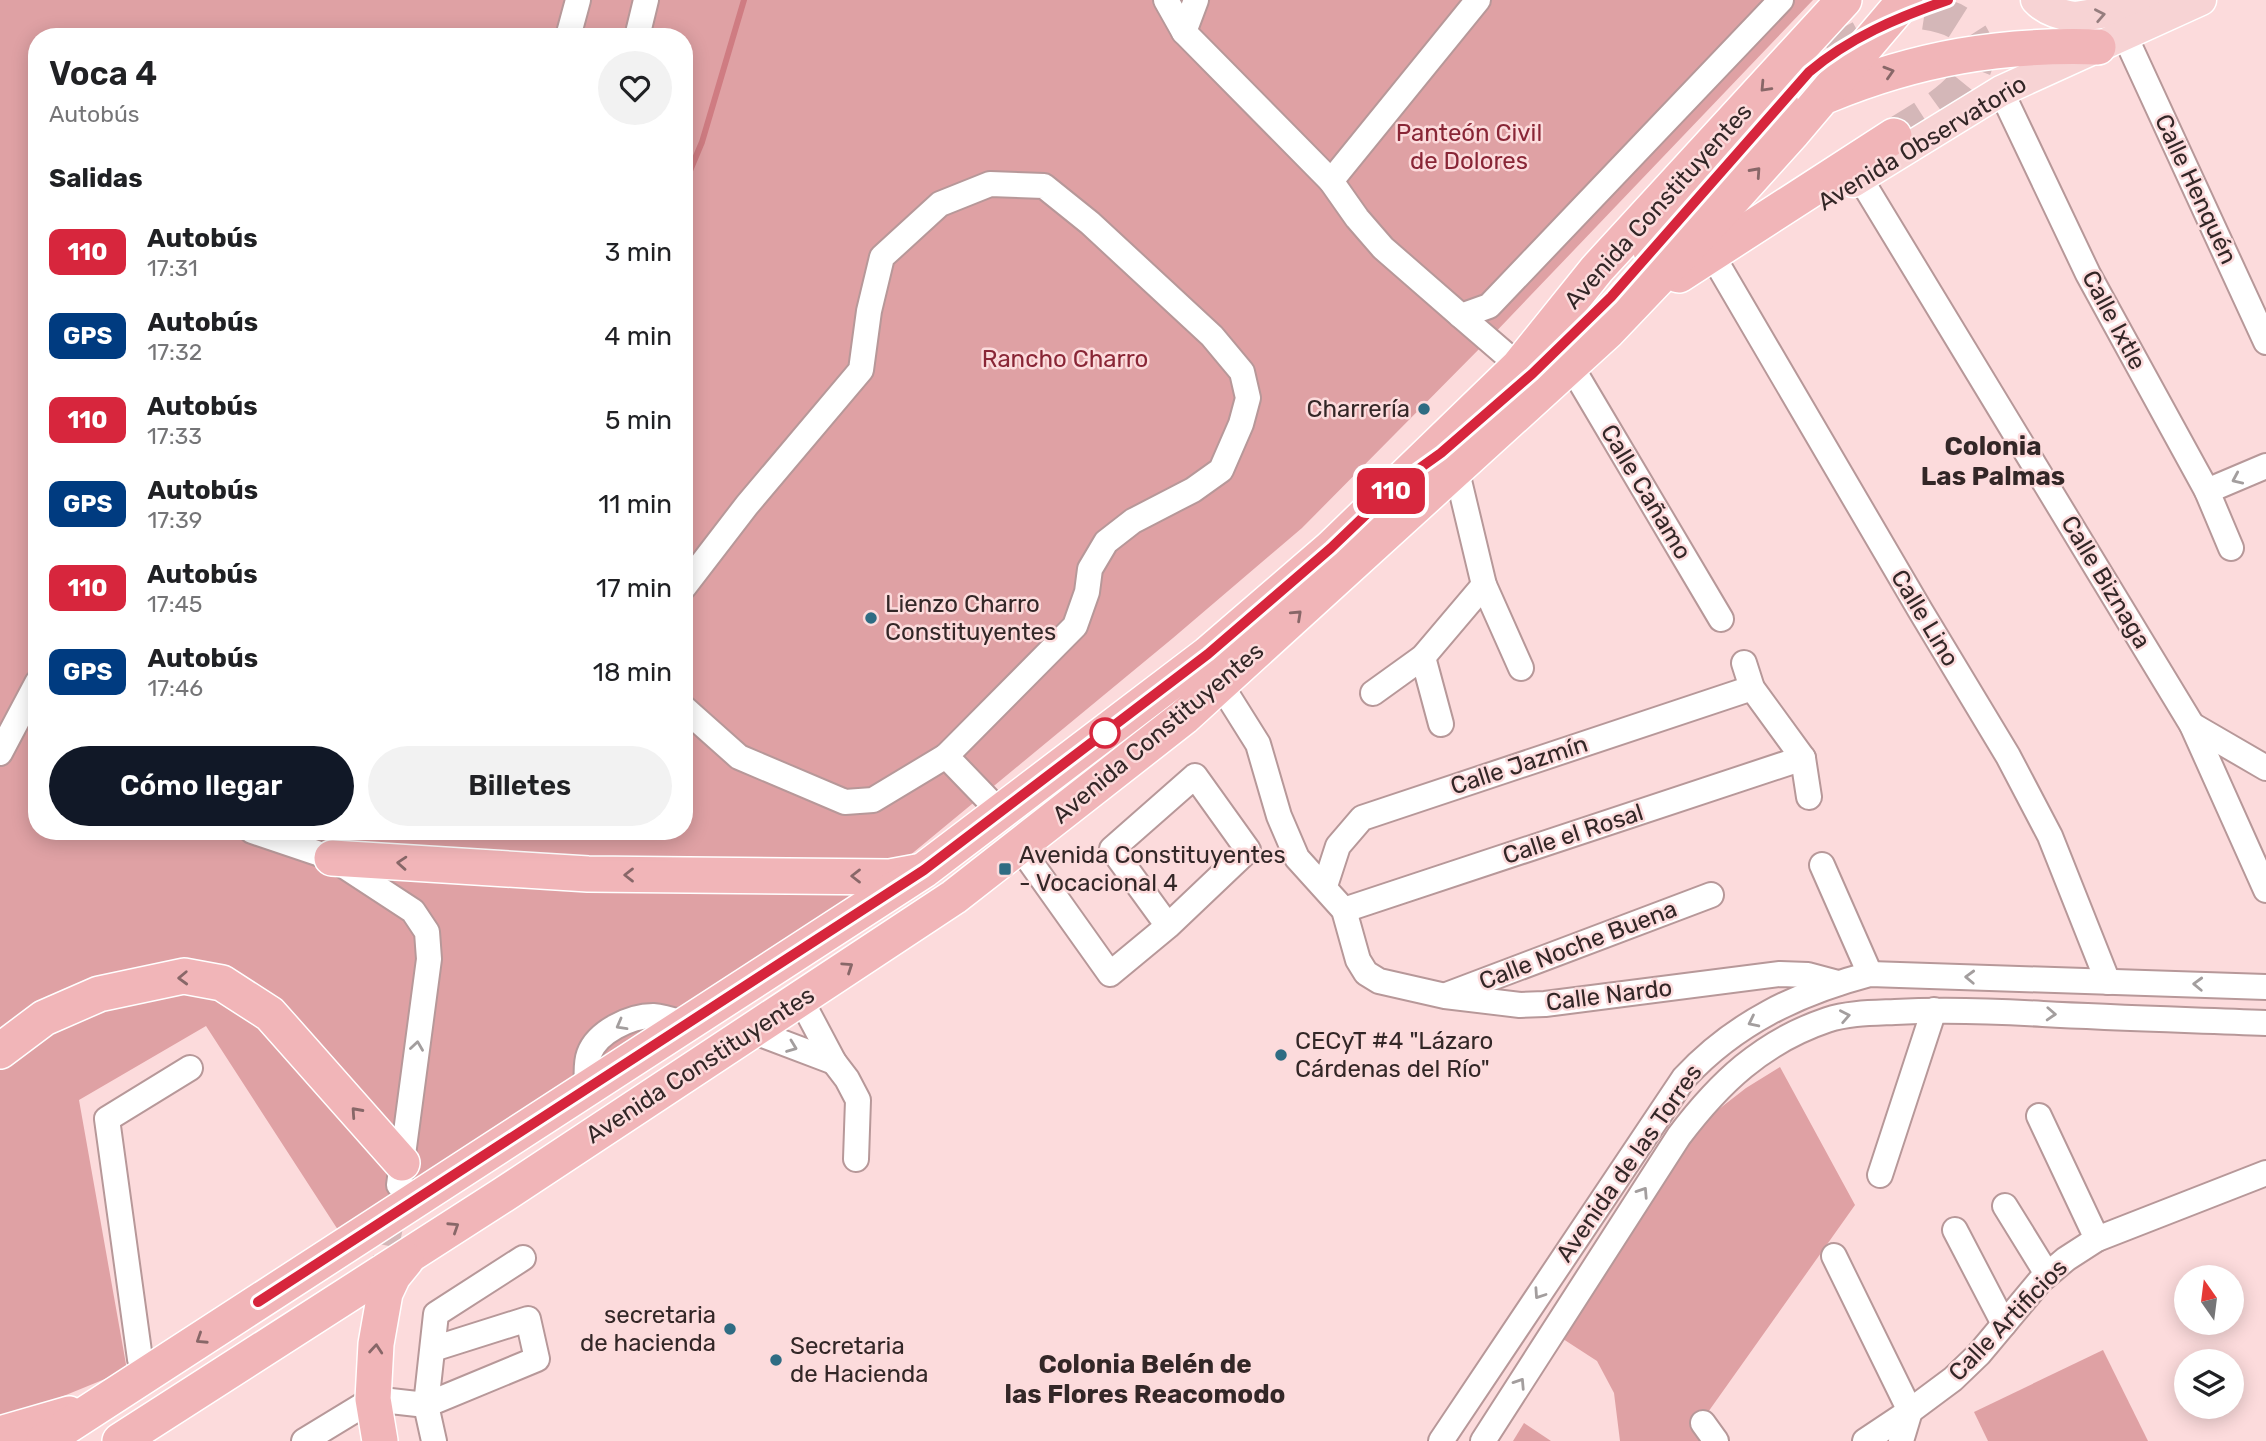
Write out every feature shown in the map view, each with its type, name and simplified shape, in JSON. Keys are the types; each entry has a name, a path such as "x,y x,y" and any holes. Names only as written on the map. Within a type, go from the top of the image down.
{"highway":[{"name":"Avenida Constituyentes","path":"44,1441 924,870 1208,654 1331,548 1519,366 1598,269 1844,0"},
{"name":"Avenida Constituyentes","path":"120,1441 409,1256 954,897 1184,717 1608,331 1711,223 1825,96 1905,0"},
{"path":"1825,96 1873,77 1942,58 2004,48 2112,41"},
{"path":"1399,483 1441,453 1532,374 1611,297 1809,72 1830,54"},
{"path":"1608,331 1684,272 1894,136"},
{"path":"332,858 588,874 890,877 924,870"},
{"path":"0,1051 44,1018 99,993 184,976 222,983 270,1014 400,1174"},
{"path":"380,1441 373,1399 376,1344 385,1293 393,1276 409,1256"},
{"path":"0,1434 99,1406"}],"main road":[{"path":"2036,0 2042,6 2075,18 2190,0"},
{"name":"Avenida Observatorio","path":"1684,272 1718,265 2001,91 2201,0"}],"street":[{"path":"570,28 578,0"},
{"path":"639,28 646,0"},
{"path":"1166,0 1184,32 1331,181 1357,218 1383,248 1519,366"},
{"path":"1184,32 1196,0"},
{"path":"1331,181 1478,0"},
{"path":"1461,316 1489,306 1781,0"},
{"name":"Calle Henquén","path":"2112,41 2266,342"},
{"name":"Calle Ixtle","path":"2001,91 2088,274 2207,491 2231,548"},
{"name":"Calle Biznaga","path":"1860,178 2192,725 2266,890"},
{"path":"693,575 747,505 861,370 869,311 881,257 940,204 990,184 1044,186 1090,223 1212,336 1242,372 1248,398 1241,424 1221,471 1193,490 1133,521 1107,542 1090,569 1087,593 1075,626 946,756 873,800 845,802 739,757 693,716"},
{"name":"Calle Lino","path":"1718,265 2008,756 2050,836 2108,982"},
{"name":"Calle Cañamo","path":"1571,366 1721,618"},
{"path":"2207,491 2266,466"},
{"path":"1456,468 1484,585 1521,668"},
{"path":"1373,693 1423,657 1484,585"},
{"path":"1423,657 1441,724"},
{"path":"1744,663 1752,688 1803,758 1809,797"},
{"path":"1221,685 1258,744 1279,816 1297,858 1344,910"},
{"name":"Calle Jazmín","path":"1325,887 1338,846 1362,818 1752,688"},
{"path":"0,753 28,700"},
{"path":"2192,725 2266,768"},
{"path":"946,756 1000,813"},
{"name":"Calle el Rosal","path":"1344,910 1803,758"},
{"path":"1019,846 1110,974 1168,926 1248,850 1195,776 1112,849 1168,926"},
{"path":"279,840 332,858 413,911 427,932 429,959 400,1174"},
{"path":"1822,865 1870,974"},
{"name":"Calle Noche Buena","path":"1445,996 1711,895"},
{"name":"Calle Nardo","path":"1344,910 1358,960 1366,973 1380,981 1445,996 1520,1005 1780,974 1808,975 1838,983"},
{"name":"Avenida de las Torres","path":"1441,1441 1684,1077 1707,1053 1741,1028 1809,993 1870,974 2266,986"},
{"path":"2018,1013 2024,979"},
{"path":"804,997 808,1013 858,1100 856,1159"},
{"path":"1880,1175 1934,1010"},
{"name":"Avenida de las Torres","path":"1483,1441 1679,1136 1706,1100 1734,1073 1767,1049 1800,1031 1829,1019 1861,1013 1934,1010 2266,1023"},
{"path":"752,1031 834,1062"},
{"path":"145,1376 140,1359 107,1119 190,1068"},
{"path":"2039,1116 2097,1238"},
{"name":"Calle Artificios","path":"1865,1441 1953,1379 2047,1274 2097,1238 2266,1173"},
{"path":"2005,1206 2047,1274"},
{"path":"1955,1230 2004,1324"},
{"path":"1834,1256 1910,1411 1901,1441"},
{"path":"435,1441 426,1405 436,1314 523,1258"},
{"path":"304,1441 373,1399 426,1405 537,1359 528,1319 433,1349"},
{"path":"1520,1323 1548,1339"}],"green space":[{"path":"0,0 1813,0 1488,340 1302,528 1173,638 897,866 340,1233 206,1026 79,1100 127,1370 0,1422"},
{"path":"1780,1067 1855,1205 1701,1422 1714,1441 1620,1441 1614,1393 1597,1361 1560,1337 1678,1155 1710,1116 1746,1088"},
{"path":"2103,1350 2148,1441 1988,1441 1974,1412"},
{"path":"1524,1423 1551,1441 1513,1441"}],"waterway":[{"path":"693,164 702,142 744,0"}],"tunnel":[{"path":"1894,136 1937,108 1965,84 1977,55 1973,39 1963,26 1941,15 1917,11"},
{"path":"1830,54 1883,26"},
{"path":"380,1281 395,1207"}],"bus line":[{"name":"110","path":"258,1302 924,870 1188,670 1331,548 1399,483 1441,453 1532,374 1611,297 1809,72 1830,54 1860,37 1916,11 1948,0"}],"place":[{"name":"Charrería","path":"1424,409"},
{"name":"Lienzo Charro Constituyentes","path":"871,618"},
{"name":"Avenida Constituyentes - Vocacional 4","path":"1005,869"},
{"name":"CECyT #4 \"Lázaro Cárdenas del Río\"","path":"1281,1055"},
{"name":"secretaria de hacienda","path":"730,1329"},
{"name":"Secretaria de Hacienda","path":"776,1360"}],"district":[{"name":"Colonia Las Palmas","path":"1993,461"},
{"name":"Colonia Belén de las Flores Reacomodo","path":"1145,1379"}],"park label":[{"name":"Panteón Civil de Dolores","path":"1469,147"},
{"name":"Rancho Charro","path":"1065,359"}]}
